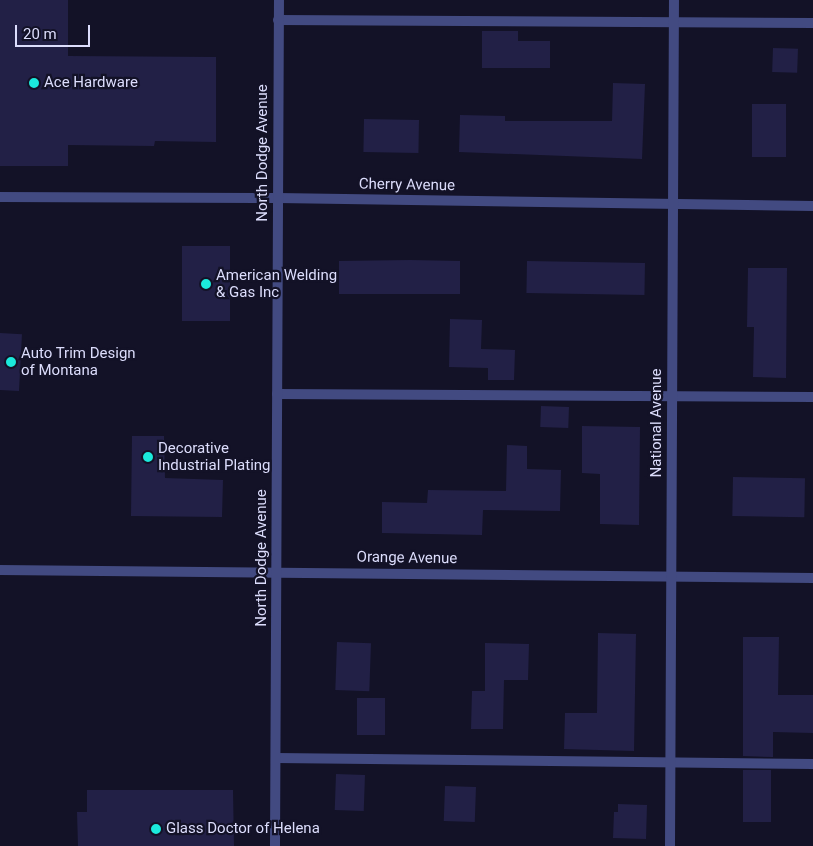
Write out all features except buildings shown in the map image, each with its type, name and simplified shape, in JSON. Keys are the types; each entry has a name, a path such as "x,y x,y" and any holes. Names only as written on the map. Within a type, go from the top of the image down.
{"street":[{"name":"North Dodge Avenue","path":"275,846 279,0"},
{"name":"National Avenue","path":"670,846 674,0"},
{"path":"278,20 813,24"},
{"name":"Cherry Avenue","path":"0,197 278,198 813,206"},
{"path":"277,394 813,397"},
{"name":"Orange Avenue","path":"0,570 276,570 813,578"},
{"path":"276,758 813,764"}],"place":[{"name":"Ace Hardware","path":"34,83"},
{"name":"American Welding & Gas Inc","path":"206,284"},
{"name":"Auto Trim Design of Montana","path":"11,362"},
{"name":"Decorative Industrial Plating","path":"148,457"},
{"name":"Glass Doctor of Helena","path":"156,829"}]}
